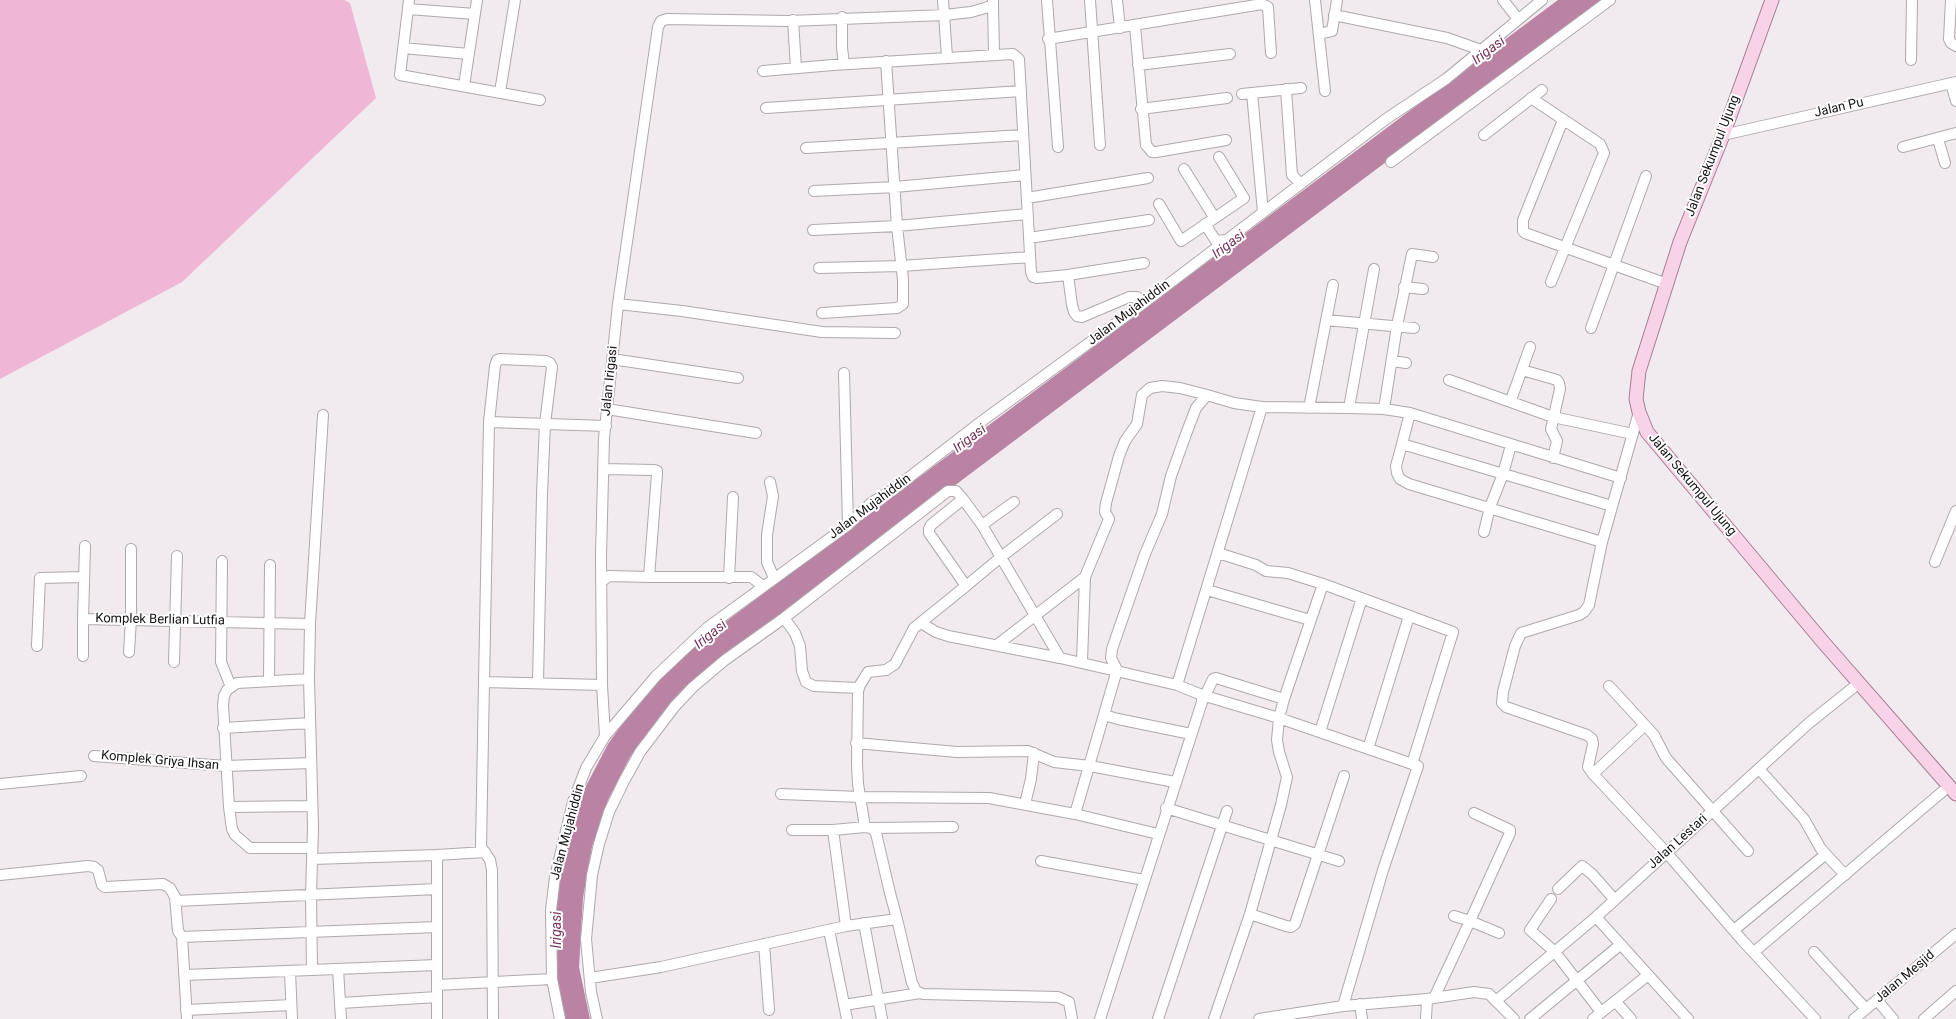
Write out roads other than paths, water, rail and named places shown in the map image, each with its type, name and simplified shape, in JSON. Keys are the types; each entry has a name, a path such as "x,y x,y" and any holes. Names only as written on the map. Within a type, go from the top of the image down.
{"main road":[{"name":"Jalan Sekumpul Ujung","path":"1772,0 1723,135 1680,242 1639,371 1636,399 1639,412 1647,432 1858,683 1952,790"}],"street":[{"path":"464,86 477,0"},
{"path":"500,92 515,0"},
{"path":"943,0 947,57"},
{"path":"1047,0 1048,39 1058,147"},
{"path":"1090,0 1100,145"},
{"path":"1117,0 1120,28"},
{"path":"1315,0 1325,91"},
{"path":"1319,34 1332,31 1338,0"},
{"path":"1503,0 1518,20"},
{"name":"Jalan Mujahiddin","path":"560,1019 552,979 550,910 557,869 573,802 586,768 606,736 656,676 708,627 762,586 848,525 871,503 894,489 982,421 1145,302 1386,119 1446,79 1542,0"},
{"path":"1391,162 1610,0"},
{"path":"1911,60 1912,0"},
{"path":"1951,0 1949,38 1951,43 1956,46"},
{"path":"993,2 994,54"},
{"name":"Jalan Irigasi","path":"606,736 602,685 601,582 607,409 618,304 659,24 667,19 793,20 945,15 971,12 993,2"},
{"path":"1048,39 1135,26 1227,5 1258,4 1268,7 1271,53"},
{"path":"475,14 408,5 400,75 540,100"},
{"path":"1334,15 1447,38 1480,50"},
{"path":"842,18 842,48 844,64"},
{"path":"793,20 796,68"},
{"path":"1135,26 1141,109 1146,145 1152,152 1226,140"},
{"path":"403,48 469,54"},
{"path":"763,71 1008,53 1017,56 1019,59 1030,257 1031,272 1033,277 1037,278 1068,275 1144,262"},
{"path":"1138,65 1230,54"},
{"path":"822,314 900,307 904,298 897,226 886,61"},
{"path":"1953,82 1956,100"},
{"name":"Jalan Pu","path":"1723,135 1953,82"},
{"path":"1263,212 1247,94 1301,88"},
{"path":"1286,89 1292,174 1300,183"},
{"path":"1484,135 1542,90"},
{"path":"766,108 1021,91"},
{"path":"1141,109 1227,98"},
{"path":"1531,98 1600,144 1604,152 1551,282"},
{"path":"1562,120 1522,225 1525,233 1667,284"},
{"path":"1903,147 1938,139 1956,133"},
{"path":"806,148 1023,135"},
{"path":"1938,139 1945,163"},
{"path":"1159,204 1181,241 1214,217 1244,198 1219,157"},
{"path":"1184,169 1214,217"},
{"path":"814,190 895,187 1025,175"},
{"path":"1591,328 1646,176"},
{"path":"1027,198 1148,178"},
{"path":"813,230 897,226 1028,214"},
{"path":"1029,238 1148,220"},
{"path":"1204,224 1216,241 1226,240"},
{"path":"1384,409 1404,287 1412,254 1433,257"},
{"path":"819,268 901,266 1030,257"},
{"path":"1349,408 1374,269"},
{"path":"1068,275 1072,305 1077,316 1082,317 1129,297 1137,298 1145,302"},
{"path":"1309,408 1333,284"},
{"path":"1404,287 1423,289"},
{"path":"618,304 682,311 822,332 895,333"},
{"path":"1326,320 1414,328"},
{"path":"1511,400 1530,347"},
{"path":"492,1019 492,870 490,860 481,846 489,422 495,366 498,359 546,361 550,363 552,369 545,424 538,683"},
{"path":"612,359 738,378"},
{"path":"1392,361 1406,363"},
{"path":"1522,370 1557,380 1559,383 1560,389 1551,429 1557,444 1553,458"},
{"path":"844,373 848,525"},
{"path":"1449,380 1511,400 1553,417 1633,434"},
{"path":"1082,661 1085,577 1109,519 1106,512 1106,503 1119,456 1125,441 1137,424 1142,395 1150,388 1162,386 1180,388 1234,403 1262,407 1384,409 1410,413 1621,478"},
{"path":"1075,814 1117,670 1111,658 1112,649 1145,554 1162,514 1171,476 1186,434 1196,408 1207,395"},
{"path":"1177,685 1262,407"},
{"path":"607,409 756,433"},
{"path":"1639,412 1602,542 1590,605 1579,615 1521,632 1515,646 1501,700 1506,707 1587,735 1592,739 1593,744 1588,767 1593,774 1666,852 1815,1019"},
{"path":"1410,413 1396,466 1400,480 1602,542"},
{"path":"312,970 312,806 309,678 310,624 323,415"},
{"path":"489,422 606,426"},
{"path":"1402,444 1612,506"},
{"path":"1484,532 1490,507 1503,474 1511,445"},
{"path":"604,469 657,471 649,577"},
{"path":"770,482 773,496 773,508 767,535 767,562 774,578"},
{"path":"597,1019 590,978 586,938 592,875 599,844 609,812 640,752 657,729 693,687 725,660 784,618 948,491 956,491 982,525 1060,658"},
{"path":"729,578 733,497"},
{"path":"963,499 931,525 929,530 966,586"},
{"path":"982,525 1014,502"},
{"path":"1935,562 1953,529 1956,511"},
{"path":"920,993 913,988 876,833 869,828 860,797 856,743 858,688 868,672 886,670 895,664 912,632 921,623 1001,556 1057,514"},
{"name":"Komplek Berlian Lutfia","path":"85,546 83,619 310,624"},
{"path":"129,652 131,619 131,549"},
{"path":"1218,553 1256,565 1266,570 1288,573 1323,584 1453,632 1412,764"},
{"path":"174,662 178,556"},
{"path":"222,561 220,621 221,662 231,687"},
{"path":"269,680 270,565"},
{"path":"37,646 40,578 84,576"},
{"path":"601,582 609,576 751,577 762,586"},
{"path":"997,645 1085,577"},
{"path":"1214,1019 1250,914 1281,805 1287,777 1278,746 1279,718 1323,584"},
{"path":"1207,590 1310,620"},
{"path":"1320,732 1362,598"},
{"path":"1368,749 1409,616"},
{"path":"784,618 795,633 800,646 802,671 806,682 814,686 858,688"},
{"path":"83,619 83,656"},
{"path":"921,623 936,632 948,636 1082,661 1177,685 1204,696 1279,718 1418,766 1383,870 1343,1006"},
{"path":"309,678 237,683 227,690 224,696 223,728 232,829 240,842 250,848 312,848"},
{"path":"1100,1019 1166,808 1204,696 1213,678 1284,699"},
{"path":"484,682 602,685"},
{"name":"Jalan Lestari","path":"1497,1000 1596,918 1614,899 1666,852 1835,701 1858,683"},
{"path":"1608,686 1645,725 1659,743 1666,758 1713,810 1748,852"},
{"path":"1104,715 1191,734"},
{"path":"223,728 310,723"},
{"path":"1593,774 1645,725"},
{"path":"856,743 957,752 1028,751 1054,762 1090,766 1175,782"},
{"path":"1025,804 1031,779 1034,753"},
{"name":"Komplek Griya Ihsan","path":"94,756 226,766 311,763"},
{"path":"1759,769 1804,819 1813,837 1845,875"},
{"path":"0,784 82,776"},
{"path":"1250,914 1286,926 1291,927 1295,924 1344,776"},
{"path":"1754,952 1845,875 1952,790"},
{"path":"781,794 860,797 984,797 1075,814 1158,834"},
{"path":"229,808 312,806"},
{"path":"1166,808 1340,861"},
{"path":"1158,1019 1227,812"},
{"path":"1426,1019 1430,998 1470,921 1510,833 1508,828 1474,813"},
{"path":"792,830 953,827"},
{"path":"833,830 846,926"},
{"path":"312,860 485,852"},
{"path":"1734,930 1826,854"},
{"path":"437,855 437,1019"},
{"path":"1041,861 1144,880"},
{"path":"1558,889 1582,866 1592,874 1614,899"},
{"path":"0,875 94,867 99,872 102,885 105,887 163,884 170,888 176,901 178,931 182,937 187,1014 291,1005"},
{"path":"176,901 437,890"},
{"path":"1551,899 1528,932 1555,952 1576,981 1597,1016 1648,975"},
{"path":"1454,916 1499,933"},
{"path":"1596,918 1688,1019"},
{"path":"590,978 661,967 846,926 897,919"},
{"path":"864,923 882,1019"},
{"path":"182,937 437,927"},
{"path":"829,930 847,1019"},
{"name":"Jalan Mesjid","path":"1854,1019 1956,934"},
{"path":"764,944 769,1010"},
{"path":"1530,1019 1620,945"},
{"path":"1814,952 1866,1009"},
{"path":"185,975 437,965"},
{"path":"338,969 342,1019"},
{"path":"290,971 292,1019"},
{"path":"437,985 552,979"},
{"path":"1924,1019 1935,1015 1956,991"},
{"path":"1260,1019 1300,1016 1343,1006 1482,992 1489,994 1497,1000 1514,1019"},
{"path":"844,1005 920,993 1058,996 1069,1002 1072,1019"},
{"path":"341,1003 437,996"},
{"path":"1877,1000 1893,1019"},
{"path":"1615,1001 1631,1019"},
{"path":"1360,1004 1362,1019"}],"water":[{"name":"Irigasi","path":"1558,0 1602,0 702,675 662,714 630,757 608,800 592,847 583,898 579,967 590,1019 563,1019 554,959 555,903 567,839 586,786 608,744 632,710 659,679 695,645 736,614"}]}
